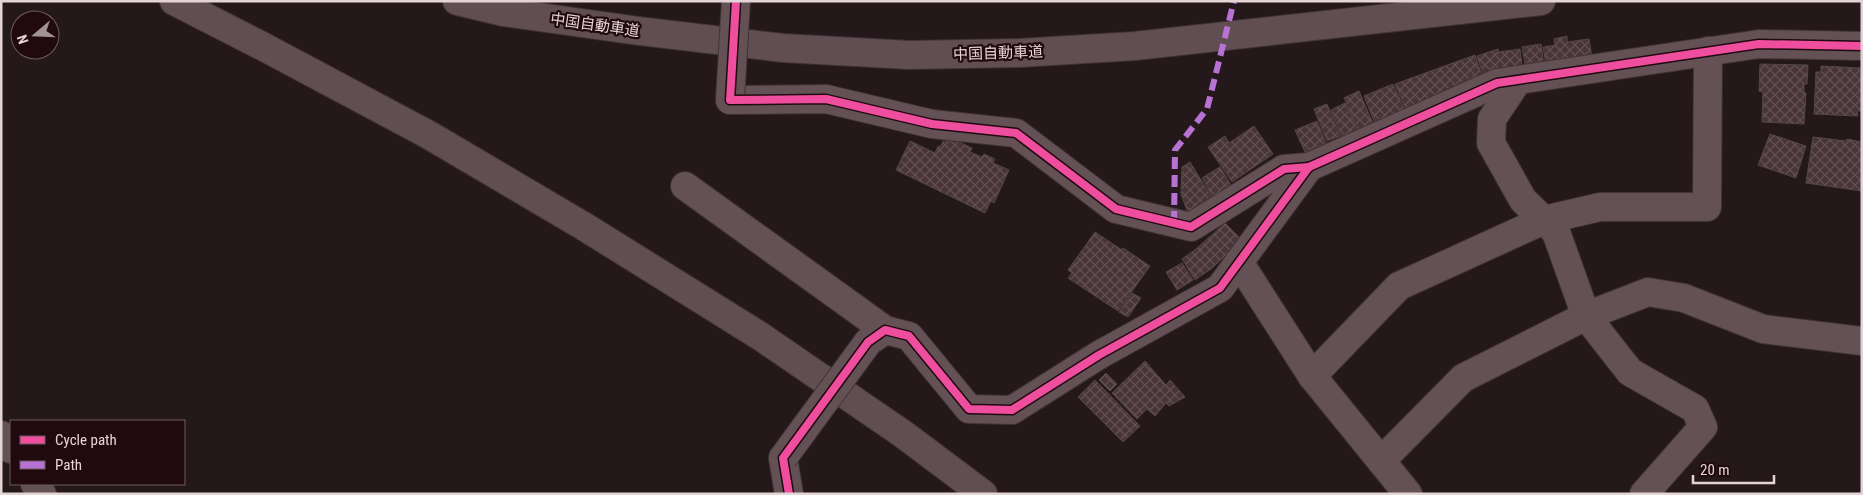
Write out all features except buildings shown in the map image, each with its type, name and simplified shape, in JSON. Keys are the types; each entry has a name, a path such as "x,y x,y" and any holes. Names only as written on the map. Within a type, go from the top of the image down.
{"highway":[{"path":"174,1 429,135 585,227 760,336 903,434 983,494"},
{"name":"中国自動車道","path":"457,1 503,12 639,31 783,48 909,55 1019,53 1135,46 1541,1"}],"street":[{"path":"736,1 730,100 826,99 932,124 1016,133 1116,209 1191,227 1284,169 1309,168 1496,83 1759,44 1862,46"},
{"path":"1312,376 1399,286 1544,220 1600,207 1707,208 1708,51"},
{"path":"1518,80 1492,119 1491,143 1522,200 1556,232 1586,316 1630,372 1695,408 1703,428 1644,494"},
{"path":"685,186 877,336 909,336 969,409 1012,410 1099,355 1220,288 1309,168"},
{"path":"1239,262 1312,376 1408,494"},
{"path":"1380,461 1463,378 1586,316 1648,292 1684,298 1763,329 1862,341"},
{"path":"789,494 783,458 877,336"},
{"path":"1,435 10,448"}],"marked path":[{"path":"1174,223 1175,150 1207,109 1234,1"}],"cycle path":[{"path":"736,1 730,100 826,99 932,124 1016,133 1116,209 1191,227 1284,169 1309,167"},
{"path":"789,494 783,458 868,342 885,330 909,336 969,409 1012,410 1099,355 1220,288 1309,167 1497,83 1759,44 1862,46"}]}
